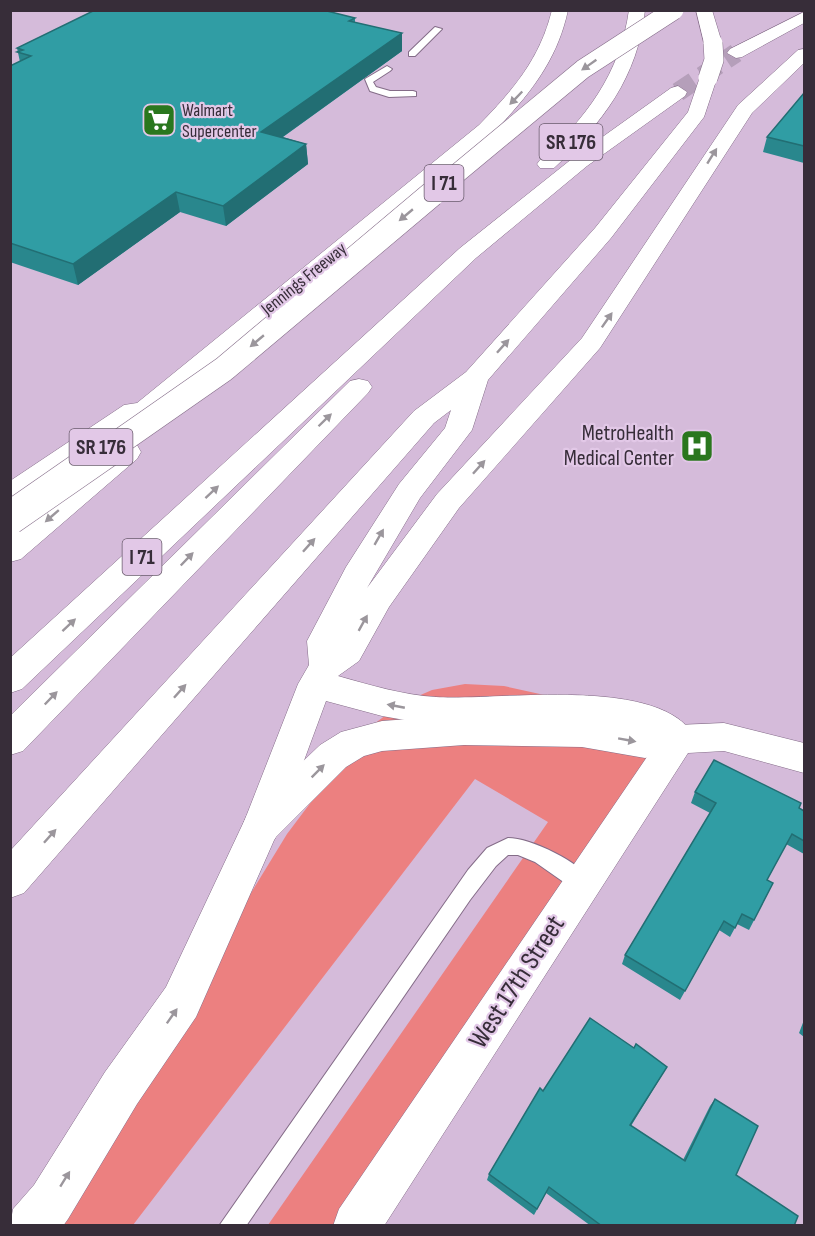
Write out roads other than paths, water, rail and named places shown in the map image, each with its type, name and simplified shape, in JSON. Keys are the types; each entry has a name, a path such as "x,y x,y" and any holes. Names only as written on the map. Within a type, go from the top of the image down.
{"main road":[{"name":"Jennings Freeway","path":"10,519 486,129 522,93 547,59 557,30 560,10"},
{"name":"SR 176","path":"468,253 536,174 576,137 604,105 628,55 636,27 637,10"},
{"name":"I 71","path":"10,551 539,104 599,58 674,10"},
{"path":"10,880 424,417 475,378 603,233 714,60 713,43 704,10"},
{"path":"736,53 804,17"},
{"path":"321,675 347,652 377,598 448,501 591,343 745,109 804,54"},
{"name":"I 71","path":"10,679 468,253 616,135 688,102"},
{"path":"10,740 287,457 545,208 611,151 616,135"},
{"path":"10,519 224,369"},
{"path":"10,496 190,372"},
{"path":"30,1226 51,1202 121,1088 181,1002 261,827 321,675 324,641 362,567 409,491 458,430 475,378"},
{"path":"321,675 396,706 449,712 546,710 608,713 654,720 678,739"},
{"path":"261,827 333,756 354,743 382,736 488,730 582,732 645,743 678,739"}],"street":[{"path":"678,739 724,736 804,758"},
{"name":"West 17th Street","path":"356,1226 678,739"}],"lane":[{"path":"412,54 438,29"},
{"path":"387,69 368,81 373,89 389,94 413,94"},
{"path":"231,1226 463,893 501,848 515,845 548,859 582,883"}],"tunnel":[{"path":"678,92 736,53"}],"place":[{"name":"Walmart Supercenter","path":"159,120"},
{"name":"MetroHealth Medical Center","path":"697,446"}]}
